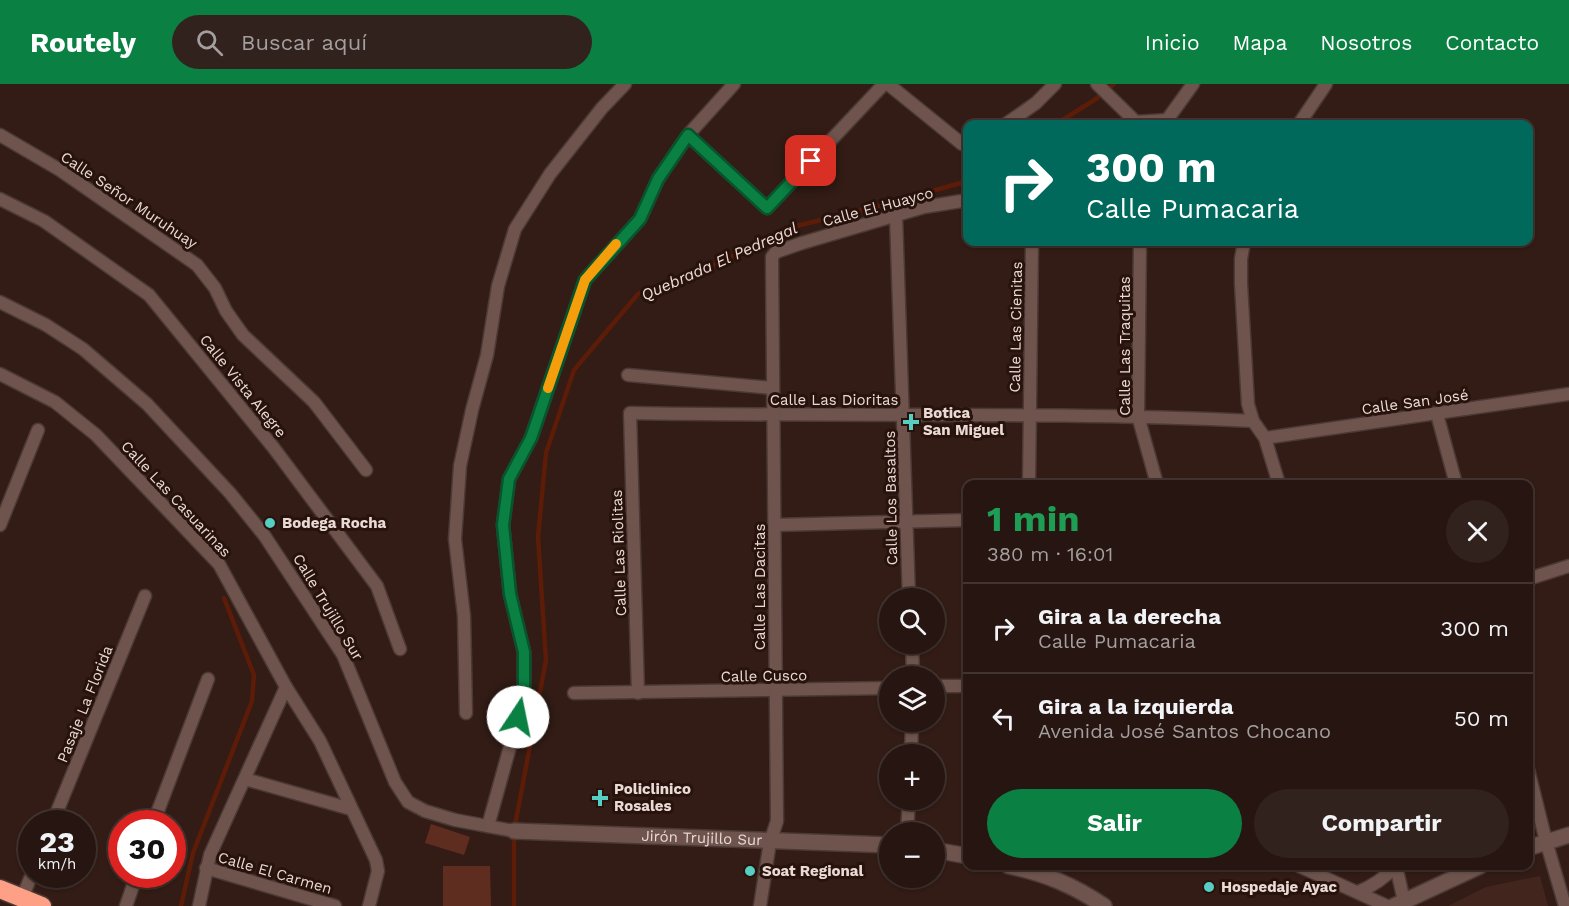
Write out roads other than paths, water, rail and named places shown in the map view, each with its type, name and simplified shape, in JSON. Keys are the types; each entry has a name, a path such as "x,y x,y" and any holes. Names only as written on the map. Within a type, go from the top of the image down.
{"highway":[{"path":"0,889 42,906"}],"street":[{"path":"466,712 464,615 455,539 460,466 487,356 498,286 515,229 550,174 602,108 625,84"},
{"path":"488,826 524,696 524,652 510,594 503,525 509,479 531,438 585,280 640,219 658,179 688,135 734,84"},
{"path":"688,135 767,208 886,84 963,142"},
{"path":"1012,120 1036,103 1055,84"},
{"path":"1097,84 1133,120"},
{"path":"1167,120 1193,84"},
{"path":"1302,120 1326,84"},
{"name":"Calle Señor Muruhuay","path":"0,135 60,170 197,265 215,288 226,312 243,335 314,402 366,470"},
{"name":"Calle Vista Alegre","path":"0,199 44,221 149,295 273,447 377,586 400,649"},
{"name":"Calle El Huayco","path":"771,265 772,257 776,252 802,243 924,207 963,201"},
{"name":"Calle Los Basaltos","path":"896,216 908,588"},
{"name":"Calle Las Cienitas","path":"1029,480 1032,246"},
{"name":"Calle Las Traquitas","path":"1140,246 1138,416 1156,480"},
{"path":"1243,246 1241,258 1242,295 1248,404 1253,421 1265,438 1278,480"},
{"name":"Calle Las Dacitas","path":"760,906 770,842 777,821 771,265"},
{"name":"Calle Trujillo Sur","path":"0,302 46,326 82,349 147,404 230,493 264,535 343,656 395,782 408,802 425,811 455,820 514,831"},
{"name":"Calle Las Casuarinas","path":"0,374 55,402 96,435 219,564 286,687 320,741 378,865 369,906"},
{"path":"628,375 772,388"},
{"name":"Calle San José","path":"1265,438 1569,394"},
{"name":"Calle Las Dioritas","path":"630,413 773,416 1138,416 1253,421"},
{"name":"Calle Las Riolitas","path":"630,413 638,693"},
{"path":"1437,414 1455,480"},
{"path":"0,525 38,430"},
{"path":"775,525 963,520"},
{"path":"1533,577 1569,566"},
{"name":"Pasaje La Florida","path":"58,810 145,596"},
{"path":"158,810 208,679"},
{"path":"945,686 963,686"},
{"path":"200,906 206,868 222,826 286,687"},
{"name":"Calle Cusco","path":"574,693 879,688"},
{"path":"245,778 351,809"},
{"path":"1533,789 1565,906"},
{"name":"Jirón Trujillo Sur","path":"514,831 879,845"},
{"path":"1533,846 1569,836"},
{"path":"945,852 963,855"},
{"name":"Calle El Carmen","path":"206,868 334,906"},
{"path":"1046,870 1104,906"},
{"path":"1308,870 1387,906"},
{"path":"1358,892 1374,885 1391,870"},
{"path":"1395,870 1399,903 1471,870"},
{"path":"22,898 26,888"},
{"path":"126,906 132,888"}],"waterway":[{"name":"Quebrada El Pedregal","path":"1062,120 1096,99 1114,84"},
{"name":"Quebrada El Pedregal","path":"514,906 514,831 546,660 538,537 546,453 574,370 638,294 690,276 796,226 963,182"},
{"path":"181,906 193,853 252,701 254,675 224,598"}],"place":[{"name":"Botica San Miguel","path":"911,422"},
{"name":"Bodega Rocha","path":"270,523"},
{"name":"Policlinico Rosales","path":"600,798"},
{"name":"Soat Regional","path":"750,871"},
{"name":"Hospedaje Ayac","path":"1209,887"}]}
